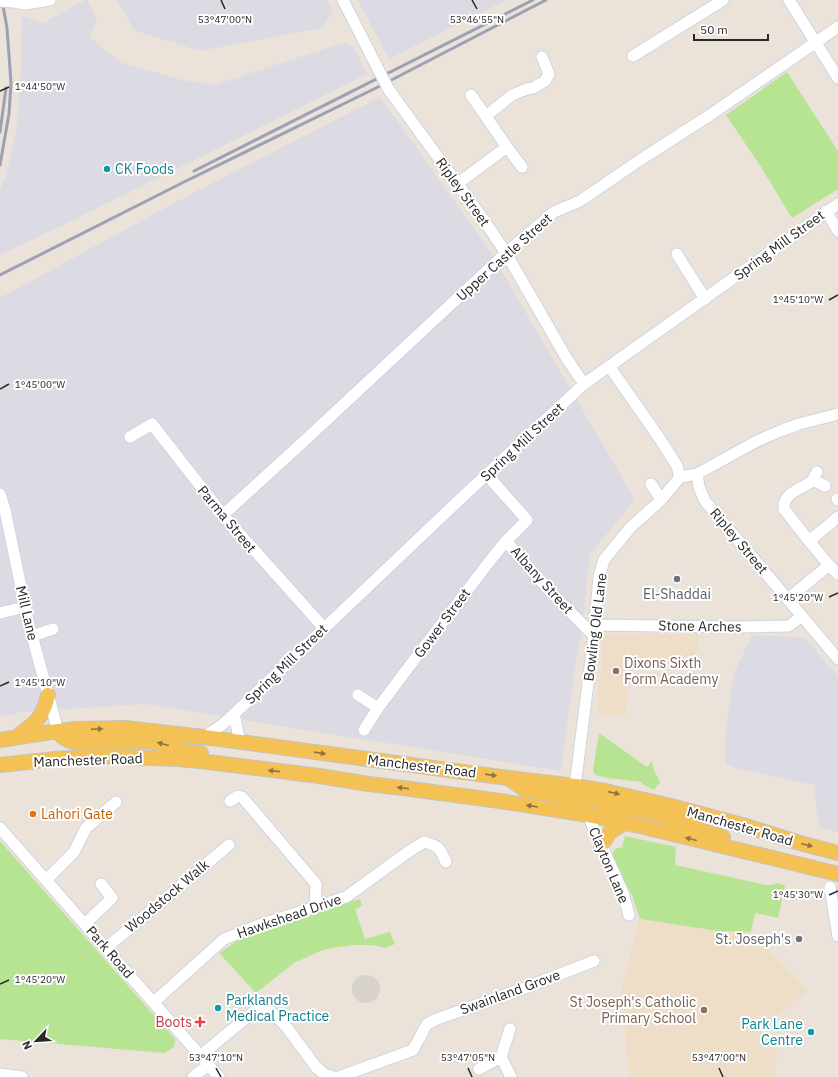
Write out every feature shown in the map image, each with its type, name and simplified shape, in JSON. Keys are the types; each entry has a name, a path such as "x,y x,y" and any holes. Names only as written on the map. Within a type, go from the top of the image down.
{"main road":[{"path":"17,737 36,723 41,717 48,695"},
{"name":"Manchester Road","path":"0,740 78,729 126,728 204,736 575,786 671,806 838,853"},
{"path":"55,759 58,731"},
{"path":"58,731 60,736 65,740 74,742 149,741 186,751 233,758 254,769"},
{"name":"Manchester Road","path":"0,766 55,759 108,756 178,759 319,776 456,795 588,816 624,823 838,874"},
{"path":"508,778 525,790 569,798 588,816"},
{"path":"575,786 593,800 658,814 707,833 729,839 745,852"},
{"path":"602,846 610,832 624,823"}],"street":[{"path":"0,1 25,4 50,0"},
{"name":"Ripley Street","path":"343,0 389,90 506,253 567,359 584,384"},
{"path":"633,56 723,0"},
{"path":"789,0 838,78"},
{"name":"Upper Castle Street","path":"222,515 302,443 506,253 554,212 580,201 710,115 838,27"},
{"path":"486,116 512,95 533,88 545,81 549,74 542,57"},
{"path":"471,95 522,167"},
{"path":"457,184 507,147"},
{"name":"Spring Mill Street","path":"204,736 222,725 234,714 456,503 584,384 705,299 826,211 838,204"},
{"path":"826,211 838,231"},
{"path":"677,254 705,299"},
{"path":"609,366 660,439 677,466 680,477 697,474 757,441 780,431 798,424 838,414"},
{"name":"Parma Street","path":"130,437 152,424 222,515 324,628"},
{"name":"Ripley Street","path":"697,474 699,487 705,501 838,658"},
{"name":"Gower Street","path":"364,730 378,708 506,540 527,520 487,475"},
{"path":"825,486 815,476 789,495 783,504 784,509 809,541 838,574"},
{"name":"Bowling Old Lane","path":"575,786 595,631 599,576 604,560 631,527 661,500 680,477"},
{"path":"651,484 661,500"},
{"name":"Mill Lane","path":"0,494 5,510 32,636 58,731"},
{"path":"809,541 838,517"},
{"name":"Albany Street","path":"506,540 546,587 595,631"},
{"path":"788,599 829,565"},
{"path":"0,613 25,607"},
{"name":"Stone Arches","path":"595,631 789,626 802,616"},
{"path":"32,636 53,629"},
{"path":"358,695 378,708"},
{"name":"Spring Mill Street","path":"234,714 240,742"},
{"name":"Clayton Lane","path":"575,786 623,893 629,915"},
{"path":"230,801 238,796 242,797 316,884 315,907"},
{"path":"46,880 74,852 86,828 116,802"},
{"name":"Park Road","path":"0,828 219,1077"},
{"name":"Hawkshead Drive","path":"154,1002 224,939 259,925 346,897 408,852 422,839 433,844 440,850 446,862"},
{"name":"Woodstock Walk","path":"106,948 229,845"},
{"path":"85,924 112,898 101,884"},
{"path":"830,887 838,936"},
{"name":"Swainland Grove","path":"339,1077 413,1050 427,1024 437,1019 519,990 594,961"},
{"path":"200,1056 256,1010 264,1010 271,1012 285,1025 316,1067 324,1074 333,1077"},
{"path":"510,1029 501,1057 511,1077"},
{"path":"478,1069 501,1057"},
{"path":"193,1077 208,1065"},
{"path":"0,1074 22,1077"}],"shaded area":[{"path":"85,0 88,0 97,20 89,37 122,63 182,80 215,85 346,43 354,48 367,74 0,255 0,189 6,175 16,132 21,70 22,16 43,23"},
{"path":"117,0 327,0 333,12 322,28 200,51 134,30"},
{"path":"358,0 507,0 389,59"},
{"path":"380,97 490,251 635,500 590,554 581,635 575,667 561,771 144,704 22,712 0,717 0,298 176,202"},
{"name":"Dixons Sixth Form Academy","path":"602,634 698,634 698,661 636,660 629,680 626,715 597,715 598,689 603,661"},
{"path":"752,635 805,638 838,676 838,832 819,827 814,785 736,768 725,764 726,726 734,674"},
{"name":"St Joseph's Catholic Primary School","path":"640,919 718,931 751,932 808,991 760,1029 777,1052 774,1077 630,1077 627,1057 622,984"},
{"path":"366,975 376,979 380,989 376,999 366,1003 356,999 352,989 356,979"}],"green space":[{"path":"787,72 838,151 838,189 792,218 761,167 726,115"},
{"path":"599,733 647,767 652,761 654,770 660,782 654,790 642,784 642,782 595,775 593,770"},
{"path":"625,836 676,847 675,865 766,885 778,883 785,886 778,918 755,913 751,932 718,931 640,919 632,895 614,863 612,855 615,849 622,847"},
{"path":"0,841 175,1039 174,1047 164,1053 0,1039"},
{"path":"358,899 361,901 362,906 355,909 365,939 390,932 395,944 384,948 373,945 353,945 320,951 294,963 256,993 219,953 243,937 302,918 349,900 355,901"}],"railway":[{"path":"0,165 9,114 11,83 7,28 2,0"},
{"path":"194,171 533,0"},
{"path":"0,275 184,182 376,88 546,0"},
{"path":"0,132 6,88"}],"place":[{"name":"CK Foods","path":"107,169"},
{"name":"El-Shaddai","path":"677,579"},
{"name":"Dixons Sixth Form Academy","path":"616,671"},
{"name":"Lahori Gate","path":"33,814"},
{"name":"St. Joseph's","path":"799,939"},
{"name":"Parklands Medical Practice","path":"218,1008"},
{"name":"St Joseph's Catholic Primary School","path":"704,1010"},
{"name":"Boots","path":"200,1022"},
{"name":"Park Lane Centre","path":"811,1032"}]}
